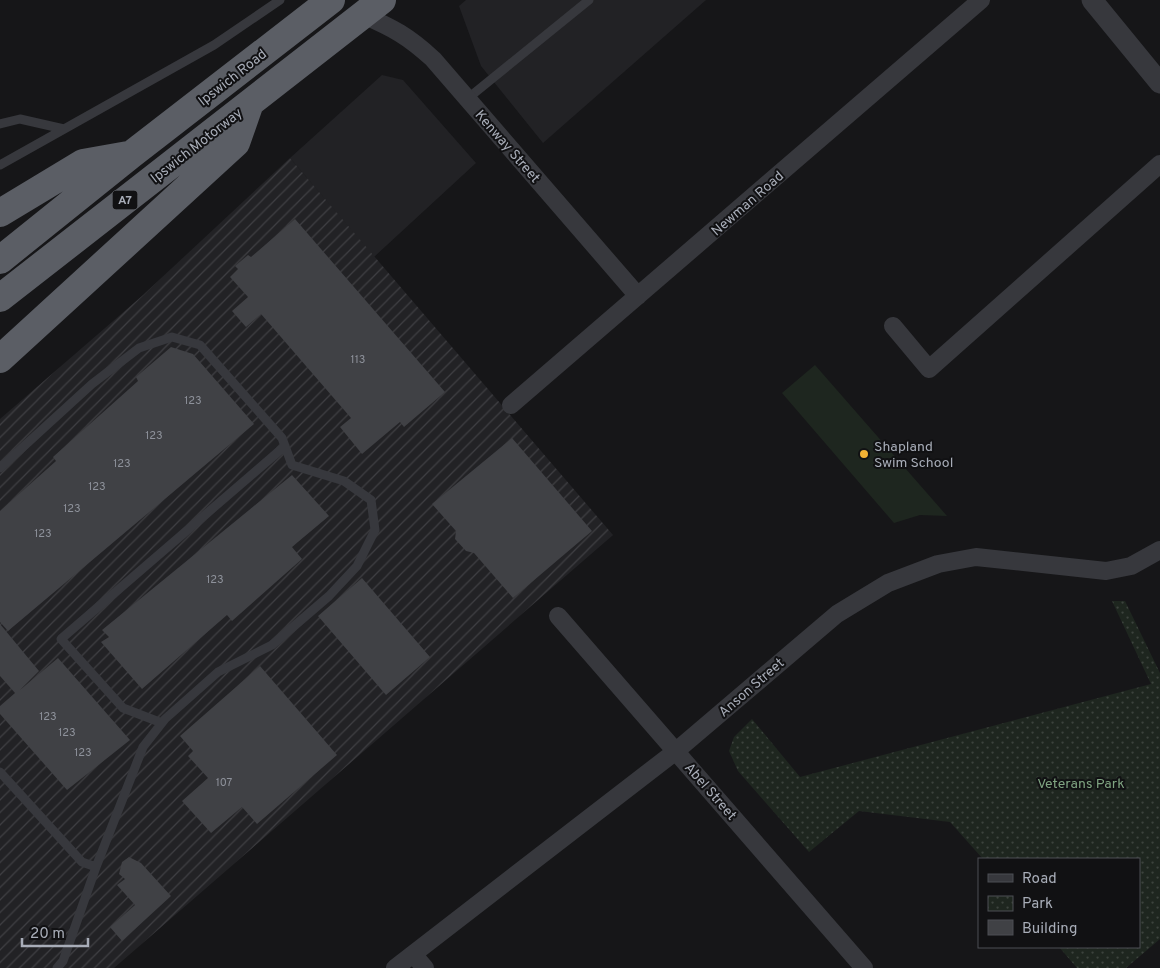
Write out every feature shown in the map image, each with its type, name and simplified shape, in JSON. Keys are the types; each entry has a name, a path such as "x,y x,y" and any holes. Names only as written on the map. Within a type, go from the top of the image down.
{"highway":[{"name":"Ipswich Road","path":"132,154 331,0"},
{"name":"A7","path":"250,103 372,8"},
{"path":"0,359 236,143 250,103"},
{"name":"Ipswich Motorway","path":"0,298 250,103"},
{"path":"0,213 83,163 132,154"},
{"name":"A7","path":"0,260 132,154"}],"street":[{"name":"Newman Road","path":"511,405 981,0"},
{"path":"1092,0 1160,83"},
{"name":"Kenway Street","path":"372,8 411,38 433,59 638,296"},
{"path":"893,326 929,369 1160,164"},
{"name":"Anson Street","path":"395,968 676,751 836,614 888,583 938,564 976,557 1106,571 1131,566 1160,550"},
{"name":"Abel Street","path":"558,616 864,968"},
{"path":"413,954 425,968"}],"lane":[{"path":"0,165 214,45 280,0"},
{"path":"467,99 589,0"},
{"path":"0,124 20,119 64,129"},
{"path":"0,468 92,384 139,348 172,336 200,345 282,438 292,465 344,481 371,500 375,530 357,566 329,596 272,645 218,672 162,723 143,747 96,867 63,961 57,968"},
{"path":"162,723 123,708 61,639 285,446"},
{"path":"0,772 82,862 96,867"}],"shaded area":[{"path":"466,0 706,0 543,143 481,66 459,6"},
{"path":"382,75 403,80 476,163 374,257 290,158"},
{"path":"290,158 613,535 114,968 0,968 0,419 142,296"}],"green space":[{"name":"Shapland Swim School","path":"815,365 947,516 920,515 894,523 782,393"},
{"name":"Veterans Park","path":"1112,601 1125,601 1160,673 1160,939 1126,968 1077,968 1060,948 1140,948 1140,858 982,858 950,822 859,811 809,852 738,771 729,751 734,737 752,719 800,777 1151,684"}],"building":[{"path":"295,219 445,392 404,427 400,422 362,454 340,427 351,418 261,314 246,327 232,311 248,297 230,277 238,269 235,266 248,255 251,257"},
{"path":"171,347 193,354 254,424 8,631 0,622 0,511 56,461 53,457 138,381 136,377"},
{"path":"512,438 592,531 513,598 474,553 466,551 455,539 456,531 432,504"},
{"path":"292,475 329,516 292,547 302,559 232,621 227,615 142,689 101,642 109,637 102,630"},
{"path":"362,578 430,657 386,695 318,616"},
{"path":"0,624 39,671 20,690 58,658 130,740 67,790 0,714 0,706 15,693 0,676"},
{"path":"260,666 337,755 257,824 242,807 211,833 182,801 208,778 188,756 193,751 180,736"},
{"path":"129,857 141,863 171,896 122,941 110,927 135,905 117,885 125,879 119,874 122,862"}],"place":[{"name":"Shapland Swim School","path":"864,454"}]}
